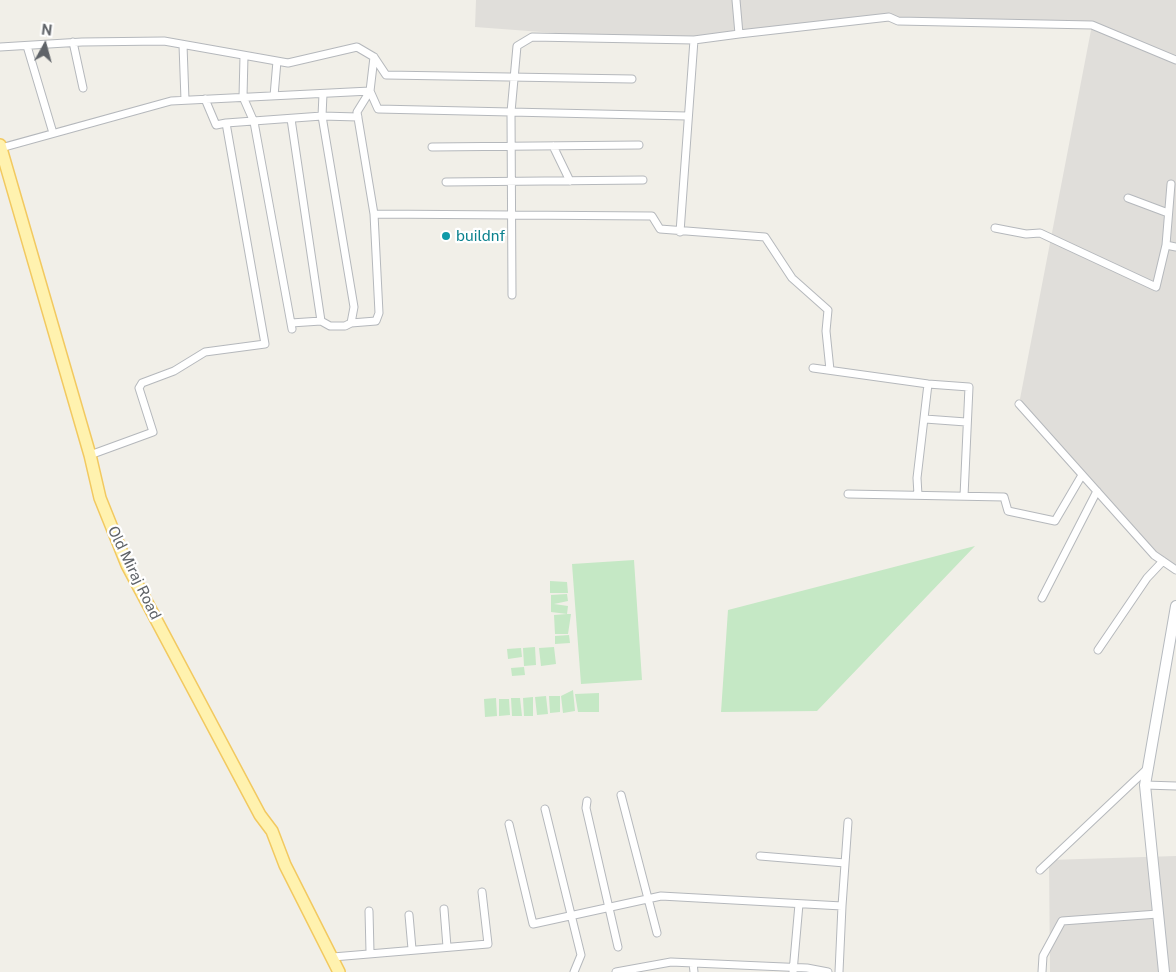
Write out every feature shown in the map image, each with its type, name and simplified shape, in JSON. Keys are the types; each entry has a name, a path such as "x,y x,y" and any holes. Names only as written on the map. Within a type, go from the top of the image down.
{"main road":[{"name":"Old Miraj Road","path":"0,147 90,455 100,498 127,565 260,815 272,831 285,865 339,972"},
{"path":"1164,972 1145,785 1176,606"}],"street":[{"path":"736,0 739,34"},
{"path":"512,295 511,112 517,46 532,37 694,40 889,17 898,21 1092,25 1176,60"},
{"path":"680,232 694,40"},
{"path":"0,47 73,42 164,41 288,63 357,47 374,57 386,75 632,79"},
{"path":"73,42 83,88"},
{"path":"183,45 185,100"},
{"path":"27,46 53,134"},
{"path":"244,56 243,97 254,122 291,326 321,321 330,326 345,326 351,323 376,320 379,313 374,214 357,112 370,91 374,57"},
{"path":"274,96 276,61"},
{"path":"370,91 378,109 687,116"},
{"path":"0,147 171,101 370,91"},
{"path":"324,94 322,116 354,307 351,323"},
{"path":"205,99 216,125 322,116 358,117"},
{"path":"291,119 321,321"},
{"path":"90,455 153,432 140,388 142,383 174,371 205,352 265,344 226,123"},
{"path":"432,147 639,145"},
{"path":"554,146 570,181"},
{"path":"446,182 643,180"},
{"path":"995,228 1026,234 1040,233 1156,287 1166,245 1171,184"},
{"path":"1128,198 1168,212"},
{"path":"374,214 652,216 660,229 764,238 792,278 828,310 826,332 830,370"},
{"path":"1166,245 1176,247"},
{"path":"813,368 928,384 969,387 964,496"},
{"path":"918,495 918,478 928,384"},
{"path":"1018,404 1154,555 1176,570"},
{"path":"925,419 966,422"},
{"path":"848,494 1004,497 1008,511 1055,521 1082,475"},
{"path":"1042,598 1097,491"},
{"path":"1098,650 1147,578 1163,561"},
{"path":"1040,870 1147,769"},
{"path":"1145,785 1176,786"},
{"path":"621,795 657,933"},
{"path":"587,801 586,808 618,947"},
{"path":"546,809 581,955 574,972"},
{"path":"839,972 848,822"},
{"path":"508,824 534,924 662,896 842,906"},
{"path":"760,856 845,863"},
{"path":"333,957 370,952 488,944 482,892"},
{"path":"793,970 799,904"},
{"path":"444,909 447,946"},
{"path":"369,911 370,952"},
{"path":"409,914 412,949"},
{"path":"1042,972 1043,956 1062,921 1158,914"},
{"path":"616,972 652,969 670,962 737,968 828,972"},
{"path":"693,963 694,972"}],"shaded area":[{"path":"476,0 1176,0 1176,569 1154,555 1019,404 1092,25 889,17 739,34 649,40 475,27"},
{"path":"1176,856 1176,972 1050,972 1049,860"}],"green space":[{"path":"975,546 817,711 721,712 728,610"},
{"path":"634,560 642,680 581,684 572,564"},
{"path":"550,581 567,582 568,593 550,593"},
{"path":"567,594 568,601 554,604 568,606 567,614 551,612 551,595"},
{"path":"571,614 568,634 555,634 554,615"},
{"path":"569,635 570,643 555,644 555,636"},
{"path":"535,647 536,665 524,666 523,648"},
{"path":"554,647 556,664 541,666 539,648"},
{"path":"521,648 522,657 508,659 507,649"},
{"path":"524,667 525,675 512,676 511,668"},
{"path":"573,690 575,711 563,713 561,696"},
{"path":"599,693 599,712 578,712 575,694"},
{"path":"546,696 548,714 537,715 535,697"},
{"path":"549,696 560,696 560,712 550,713"},
{"path":"533,697 533,716 524,716 523,698"},
{"path":"496,698 497,716 485,717 484,699"},
{"path":"511,698 520,698 522,716 512,716"},
{"path":"499,699 509,699 510,715 499,716"}],"place":[{"name":"buildnf","path":"446,236"}]}
